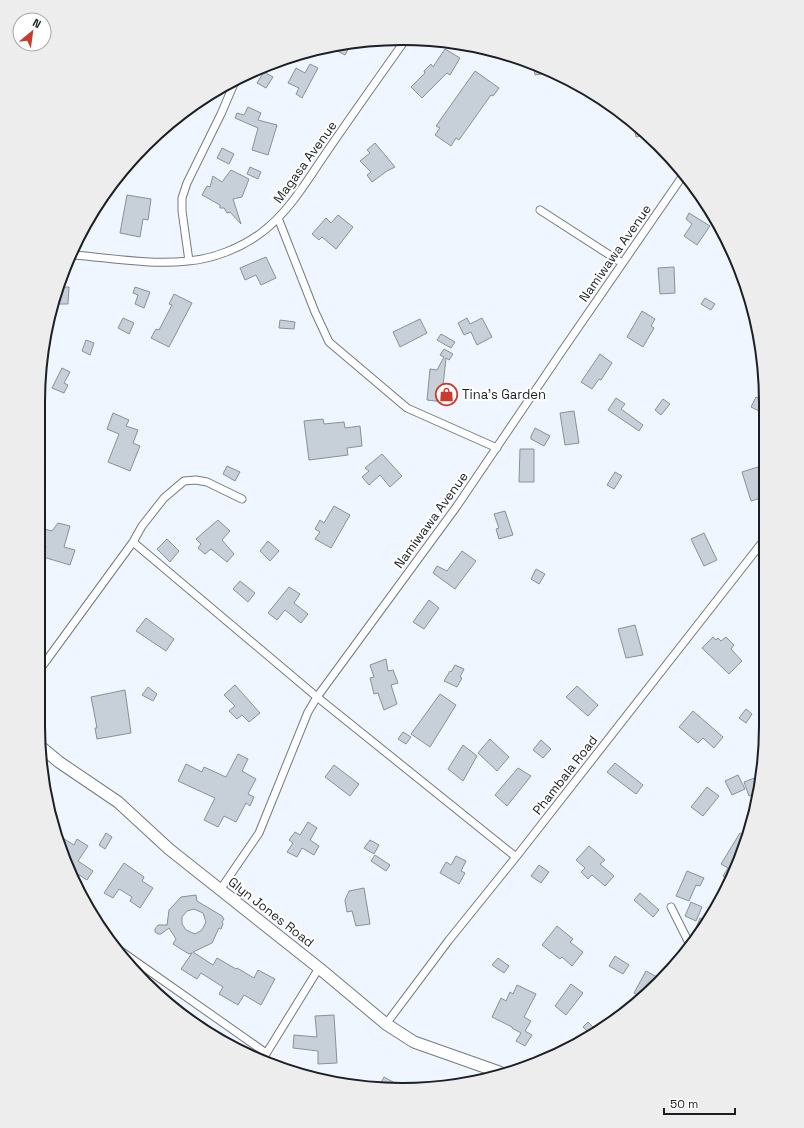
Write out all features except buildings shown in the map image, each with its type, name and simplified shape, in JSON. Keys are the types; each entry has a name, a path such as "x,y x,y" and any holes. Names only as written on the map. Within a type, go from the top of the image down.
{"street":[{"name":"Magasa Avenue","path":"77,255 142,262 189,261 210,257 243,244 260,234 289,207 402,45"},
{"path":"189,261 182,211 182,198 187,183 232,88"},
{"name":"Namiwawa Avenue","path":"220,890 259,833 308,712 317,697 457,506 622,262 680,179"},
{"path":"540,210 622,262"},
{"path":"278,218 315,312 329,342 407,408 497,448"},
{"path":"45,662 133,542 142,526 164,498 184,481 196,480 207,482 242,499"},
{"path":"133,542 317,697 516,857"},
{"name":"Phambala Road","path":"386,1024 449,940 516,857 759,546"},
{"name":"Glyn Jones Road","path":"46,751 59,762 118,802 169,849 319,968 386,1024 414,1042 495,1071"},
{"path":"671,907 687,940"},
{"path":"133,959 266,1054 319,968"}],"place":[{"name":"Tina's Garden","path":"447,394"}]}
